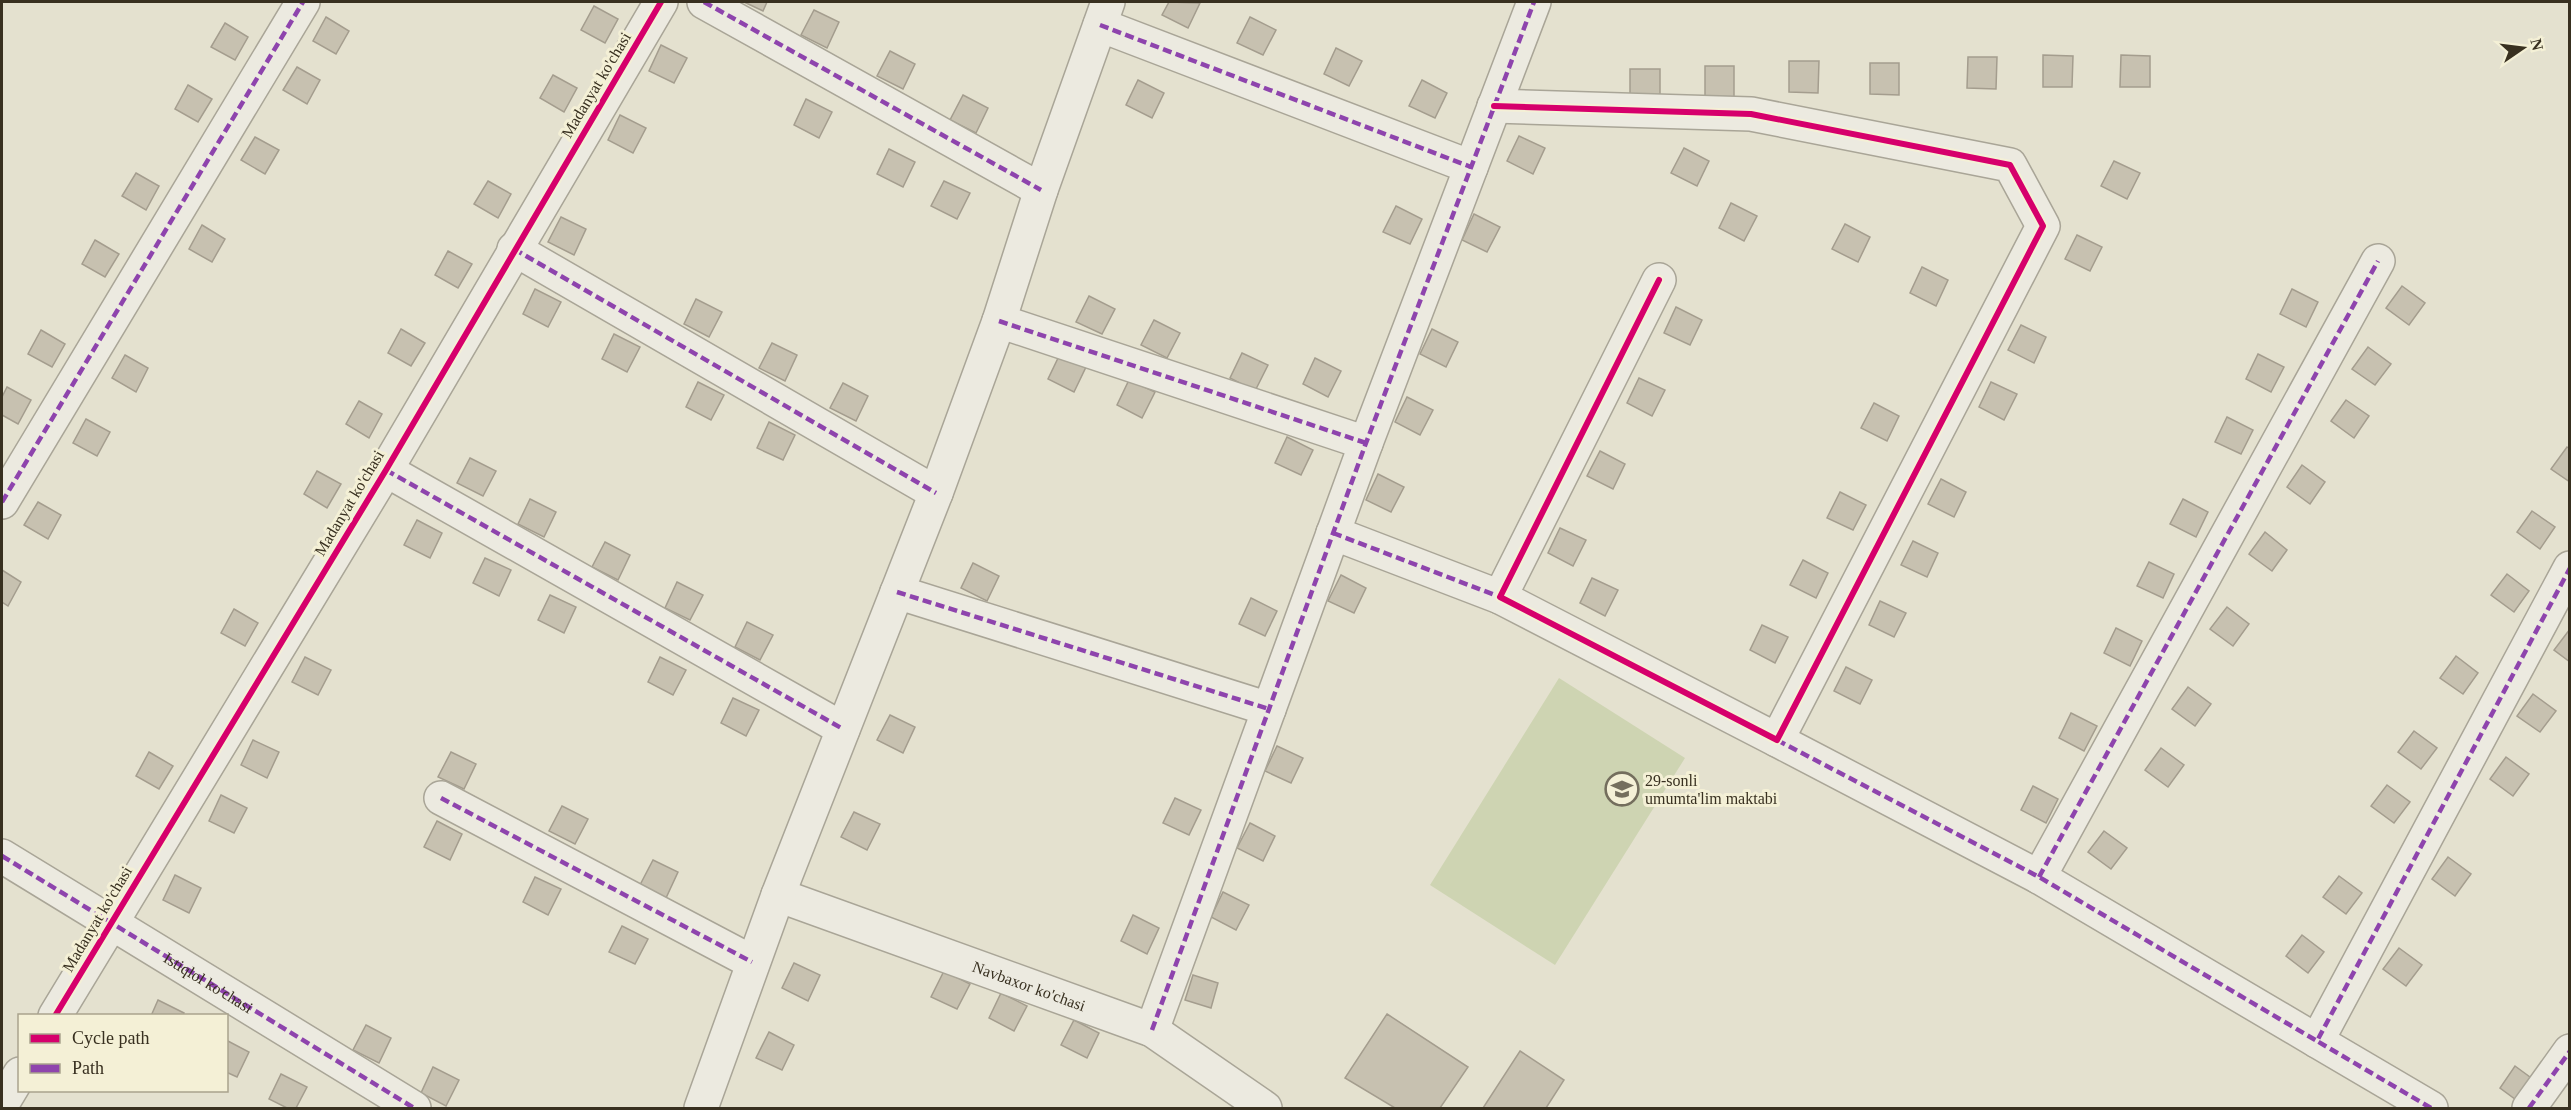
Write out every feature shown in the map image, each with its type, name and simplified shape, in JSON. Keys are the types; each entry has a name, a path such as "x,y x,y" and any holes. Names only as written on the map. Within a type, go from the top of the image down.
{"street":[{"path":"2,502 303,2"},
{"name":"Madanyat ko'chasi","path":"56,1014 386,470 661,2"},
{"path":"704,2 1041,190"},
{"path":"1152,1030 1366,443 1534,2"},
{"path":"701,1108 752,962 936,493 999,321 1041,190 1104,13 1471,167"},
{"path":"1494,106 1751,114 2010,165 2043,226 1777,740"},
{"path":"514,249 936,493"},
{"path":"2039,877 2378,261"},
{"path":"1500,597 1659,280"},
{"path":"999,321 1366,443"},
{"path":"386,470 843,729"},
{"path":"1333,533 1500,597 2039,877 2431,1108"},
{"path":"2317,1041 2570,568"},
{"path":"897,592 1269,709"},
{"path":"441,798 752,962"},
{"name":"Istiqlol ko'chasi","path":"2,856 414,1108"},
{"name":"Navbaxor ko'chasi","path":"778,895 1152,1030 1265,1108"},
{"path":"2529,1108 2570,1051"},
{"path":"2,1104 18,1077"}],"green space":[{"path":"1559,678 1685,758 1555,965 1430,885"}],"building":[{"path":"744,2 767,2 763,11"},
{"path":"1169,2 1200,3 1188,28 1162,15"},
{"path":"594,6 618,19 605,43 581,30"},
{"path":"814,10 839,22 827,48 801,35"},
{"path":"326,17 349,31 336,54 313,41"},
{"path":"1250,17 1276,30 1263,55 1237,43"},
{"path":"225,23 248,37 235,60 211,47"},
{"path":"661,45 687,58 674,83 649,71"},
{"path":"1336,48 1362,61 1349,86 1324,74"},
{"path":"890,51 915,64 903,89 877,76"},
{"path":"2043,55 2073,56 2072,87 2043,87"},
{"path":"2121,55 2150,56 2150,87 2120,87"},
{"path":"1968,57 1997,57 1996,89 1967,88"},
{"path":"1789,61 1819,61 1818,93 1789,92"},
{"path":"1870,63 1899,63 1899,95 1870,94"},
{"path":"1705,66 1734,66 1734,98 1705,97"},
{"path":"297,67 320,80 307,104 283,90"},
{"path":"1630,69 1660,69 1660,100 1630,100"},
{"path":"553,75 577,88 564,112 540,98"},
{"path":"1138,80 1164,93 1152,118 1126,105"},
{"path":"1422,80 1447,93 1435,118 1409,106"},
{"path":"188,85 212,99 198,122 175,109"},
{"path":"963,95 988,108 976,133 950,120"},
{"path":"806,99 832,112 819,138 794,125"},
{"path":"620,115 646,128 633,153 608,140"},
{"path":"1519,136 1545,148 1533,174 1507,161"},
{"path":"255,137 279,150 265,174 241,160"},
{"path":"1684,148 1709,161 1697,186 1671,173"},
{"path":"889,149 915,162 903,187 877,174"},
{"path":"2114,161 2140,173 2127,199 2101,186"},
{"path":"136,173 159,186 146,210 122,196"},
{"path":"488,181 511,194 498,218 474,204"},
{"path":"944,181 970,193 957,219 931,206"},
{"path":"1731,203 1757,216 1744,241 1719,228"},
{"path":"1396,206 1422,219 1410,244 1383,232"},
{"path":"1474,214 1500,227 1487,252 1462,240"},
{"path":"561,217 586,229 574,255 548,242"},
{"path":"1845,224 1870,237 1858,262 1832,249"},
{"path":"202,225 225,239 212,262 189,249"},
{"path":"2077,235 2102,247 2090,271 2065,259"},
{"path":"95,240 119,254 105,277 82,264"},
{"path":"448,251 472,264 458,288 435,275"},
{"path":"1922,267 1948,280 1936,306 1910,293"},
{"path":"2402,286 2425,303 2409,325 2386,308"},
{"path":"535,289 561,302 548,327 523,314"},
{"path":"2292,289 2318,302 2306,327 2280,314"},
{"path":"1089,296 1115,309 1102,334 1076,322"},
{"path":"696,299 722,312 709,337 684,324"},
{"path":"1676,307 1702,320 1690,345 1664,333"},
{"path":"1154,320 1180,333 1167,358 1141,345"},
{"path":"2021,325 2046,337 2034,363 2008,350"},
{"path":"401,329 425,343 411,366 388,353"},
{"path":"1432,329 1458,342 1446,367 1420,354"},
{"path":"41,330 65,344 52,367 28,354"},
{"path":"614,334 640,347 627,372 602,359"},
{"path":"772,343 797,355 785,381 759,368"},
{"path":"2368,347 2391,364 2375,385 2352,369"},
{"path":"1242,353 1268,365 1255,391 1230,378"},
{"path":"1060,354 1086,367 1074,392 1048,379"},
{"path":"2258,354 2284,367 2271,392 2246,379"},
{"path":"125,355 148,368 136,392 112,378"},
{"path":"1315,358 1341,371 1328,397 1303,384"},
{"path":"1639,378 1665,390 1652,416 1627,403"},
{"path":"1129,380 1155,392 1142,418 1117,405"},
{"path":"698,382 724,395 711,420 686,407"},
{"path":"1991,382 2017,394 2004,420 1979,407"},
{"path":"843,383 868,396 856,421 830,408"},
{"path":"7,387 31,400 18,424 2,415 2,397"},
{"path":"1407,397 1433,410 1420,435 1395,422"},
{"path":"2346,400 2369,416 2354,438 2331,421"},
{"path":"359,401 382,414 369,438 346,424"},
{"path":"1874,403 1899,416 1887,441 1861,428"},
{"path":"2227,417 2253,430 2241,454 2215,442"},
{"path":"86,419 110,432 97,456 73,443"},
{"path":"769,422 795,435 783,460 757,448"},
{"path":"1287,437 1313,450 1301,475 1275,463"},
{"path":"2567,447 2570,449 2570,482 2551,469"},
{"path":"1600,451 1625,464 1613,489 1587,476"},
{"path":"470,458 496,471 483,496 457,483"},
{"path":"2302,465 2325,482 2310,504 2287,487"},
{"path":"317,471 341,484 327,508 304,494"},
{"path":"1378,474 1404,487 1391,512 1366,500"},
{"path":"1941,479 1966,492 1954,517 1928,504"},
{"path":"1840,492 1866,505 1853,530 1827,518"},
{"path":"530,499 556,512 544,537 518,524"},
{"path":"2183,499 2208,512 2196,537 2170,524"},
{"path":"38,502 61,515 48,539 24,525"},
{"path":"2532,511 2555,527 2540,549 2517,532"},
{"path":"417,520 442,533 430,558 404,545"},
{"path":"1560,528 1586,540 1573,566 1548,553"},
{"path":"2265,532 2287,550 2272,571 2249,554"},
{"path":"1913,541 1938,553 1927,577 1901,565"},
{"path":"605,542 630,555 618,580 592,567"},
{"path":"485,558 511,570 499,596 473,583"},
{"path":"1803,560 1828,573 1816,598 1790,585"},
{"path":"2149,562 2174,574 2163,598 2137,586"},
{"path":"973,563 999,576 987,601 961,588"},
{"path":"2,570 21,582 8,606 2,602"},
{"path":"2507,574 2529,591 2514,612 2491,595"},
{"path":"1341,575 1366,588 1354,613 1328,601"},
{"path":"1592,578 1618,590 1605,616 1580,603"},
{"path":"677,582 703,595 690,620 665,608"},
{"path":"550,595 576,607 564,633 538,620"},
{"path":"1251,598 1277,611 1265,636 1239,624"},
{"path":"1880,601 1906,613 1894,637 1869,625"},
{"path":"2227,607 2249,624 2233,646 2210,629"},
{"path":"234,609 258,623 245,646 221,633"},
{"path":"747,622 773,635 760,660 735,647"},
{"path":"1762,625 1788,637 1775,663 1750,650"},
{"path":"2116,628 2142,641 2130,666 2104,653"},
{"path":"2570,629 2570,662 2554,650"},
{"path":"2456,656 2478,673 2463,694 2440,678"},
{"path":"305,657 331,670 318,695 292,682"},
{"path":"660,657 686,670 673,695 648,682"},
{"path":"1846,667 1872,680 1860,704 1834,691"},
{"path":"2188,687 2211,704 2195,726 2172,709"},
{"path":"2533,694 2556,711 2540,732 2517,716"},
{"path":"733,698 759,710 746,736 721,723"},
{"path":"2071,713 2097,726 2084,751 2059,738"},
{"path":"890,715 915,727 903,753 877,740"},
{"path":"2414,731 2437,748 2421,769 2398,752"},
{"path":"253,740 279,752 267,778 241,765"},
{"path":"1277,746 1303,758 1291,783 1265,771"},
{"path":"2161,748 2184,765 2168,787 2145,770"},
{"path":"149,752 173,766 159,789 136,776"},
{"path":"451,752 476,764 464,789 438,777"},
{"path":"2506,757 2529,774 2513,796 2490,779"},
{"path":"2387,785 2410,802 2394,823 2371,806"},
{"path":"2033,786 2058,799 2046,823 2021,810"},
{"path":"221,795 247,808 234,833 209,821"},
{"path":"1175,798 1201,810 1189,835 1163,823"},
{"path":"562,806 588,819 575,844 549,831"},
{"path":"854,812 880,824 867,850 841,837"},
{"path":"437,821 462,834 450,860 424,847"},
{"path":"1250,823 1275,836 1263,861 1237,848"},
{"path":"2104,831 2127,848 2111,869 2088,852"},
{"path":"2448,857 2471,874 2455,896 2432,879"},
{"path":"653,860 678,872 666,898 640,885"},
{"path":"175,875 201,888 189,913 163,900"},
{"path":"2339,876 2362,893 2346,914 2323,897"},
{"path":"535,877 561,889 548,915 523,902"},
{"path":"1223,892 1249,905 1236,930 1211,917"},
{"path":"1133,915 1159,928 1147,954 1121,941"},
{"path":"622,926 648,939 635,964 609,952"},
{"path":"2302,935 2324,952 2308,973 2286,956"},
{"path":"2399,948 2422,965 2406,986 2383,969"},
{"path":"794,963 820,975 808,1001 782,988"},
{"path":"944,971 970,984 957,1009 931,997"},
{"path":"1193,975 1218,983 1211,1008 1185,1000"},
{"path":"1001,993 1027,1006 1014,1031 989,1018"},
{"path":"158,1000 184,1013 184,1014 152,1014"},
{"path":"1387,1014 1468,1067 1440,1108 1395,1108 1345,1078"},
{"path":"1074,1020 1099,1033 1087,1058 1061,1045"},
{"path":"366,1025 391,1038 379,1063 353,1050"},
{"path":"769,1032 794,1045 782,1070 756,1058"},
{"path":"228,1041 249,1052 237,1077 228,1073"},
{"path":"1520,1051 1564,1080 1546,1108 1483,1108"},
{"path":"2515,1066 2538,1083 2523,1105 2500,1088"},
{"path":"433,1067 459,1080 446,1106 421,1093"},
{"path":"281,1074 307,1087 296,1108 287,1108 269,1099"}],"marked path":[{"path":"2,502 303,2"},
{"path":"704,2 1041,190"},
{"path":"1152,1030 1366,443 1534,2"},
{"path":"1100,25 1471,167"},
{"path":"514,249 936,493"},
{"path":"2039,877 2378,261"},
{"path":"999,321 1366,443"},
{"path":"386,470 843,729"},
{"path":"1333,533 1500,597"},
{"path":"2431,1108 2317,1041 2570,568"},
{"path":"897,592 1269,709"},
{"path":"1777,740 2039,877 2317,1041"},
{"path":"441,798 752,962"},
{"path":"2,856 414,1108"},
{"path":"2529,1108 2570,1051"}],"cycle path":[{"path":"56,1014 386,470 661,2"},
{"path":"1494,106 1751,114 2010,165 2043,226 1777,740 1500,597 1659,280"}],"place":[{"name":"29-sonli umumta'lim maktabi","path":"1622,789"}]}
